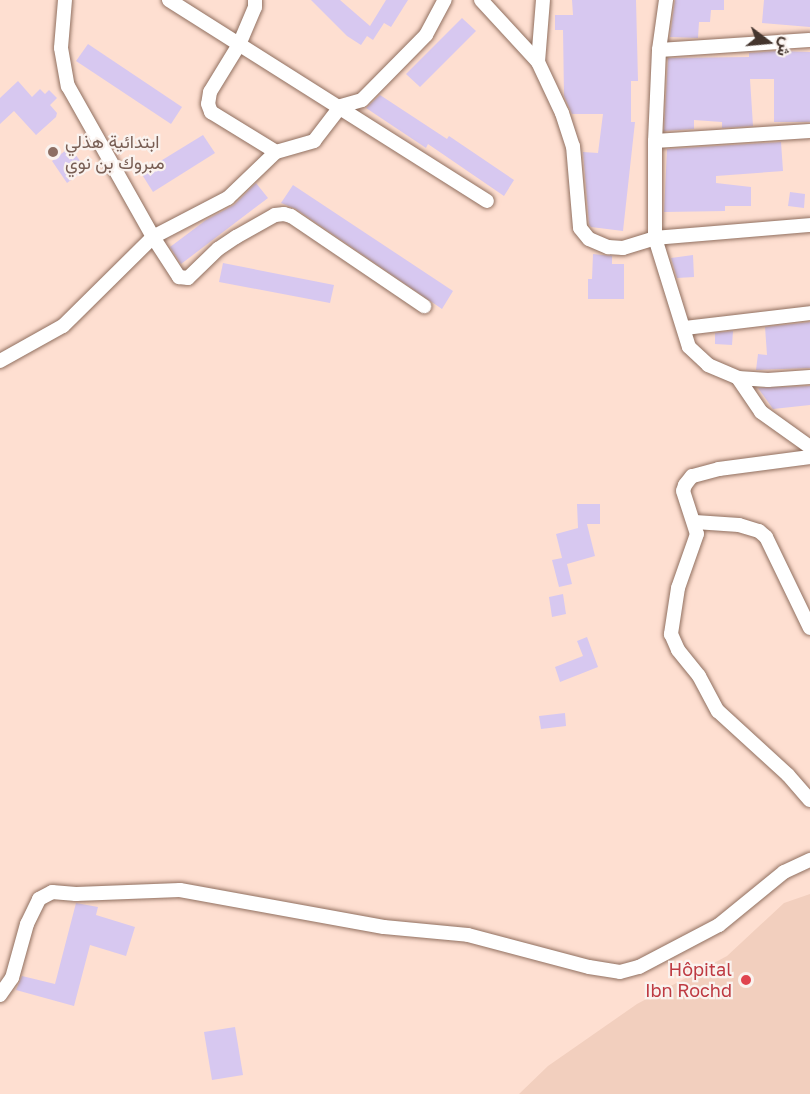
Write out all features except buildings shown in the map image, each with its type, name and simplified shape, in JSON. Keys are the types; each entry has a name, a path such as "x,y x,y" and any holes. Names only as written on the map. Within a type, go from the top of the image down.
{"street":[{"path":"65,0 62,48 68,86 153,237 179,277 188,278 227,243 275,215 284,214 291,216 424,306"},
{"path":"169,0 341,106 487,201"},
{"path":"255,0 255,7 240,43 210,92 208,104 211,112 276,152"},
{"path":"0,361 63,326 153,237 228,198 276,152 314,141 341,106 362,100 426,35 445,0"},
{"path":"481,0 538,62 562,113 573,146 576,204 583,233 589,239 608,247 623,248 655,238 810,225"},
{"path":"538,62 543,0"},
{"path":"666,0 659,50 655,141 655,238 685,328 689,347 696,357 708,365 738,378 768,380 810,377"},
{"path":"659,50 810,40"},
{"path":"655,141 810,131"},
{"path":"685,328 810,313"},
{"path":"738,378 761,412 810,447"},
{"path":"810,457 719,469 692,477 683,491 695,522 696,542 678,588 672,623 673,640 729,724 788,775 810,798"},
{"path":"695,522 739,525 759,531 766,537 810,628"},
{"path":"0,995 12,978 27,924 39,899 52,892 180,890 384,927 468,935 589,967 620,972 639,967 719,925 784,872 810,860"}],"shaded area":[{"name":"Hôpital Ibn Rochd","path":"810,894 810,1094 519,1094 548,1066 637,1004 727,956 784,903"}],"place":[{"name":"ابتدائية هذلي مبروك بن نوي","path":"53,152"},
{"name":"Hôpital Ibn Rochd","path":"746,980"}]}
